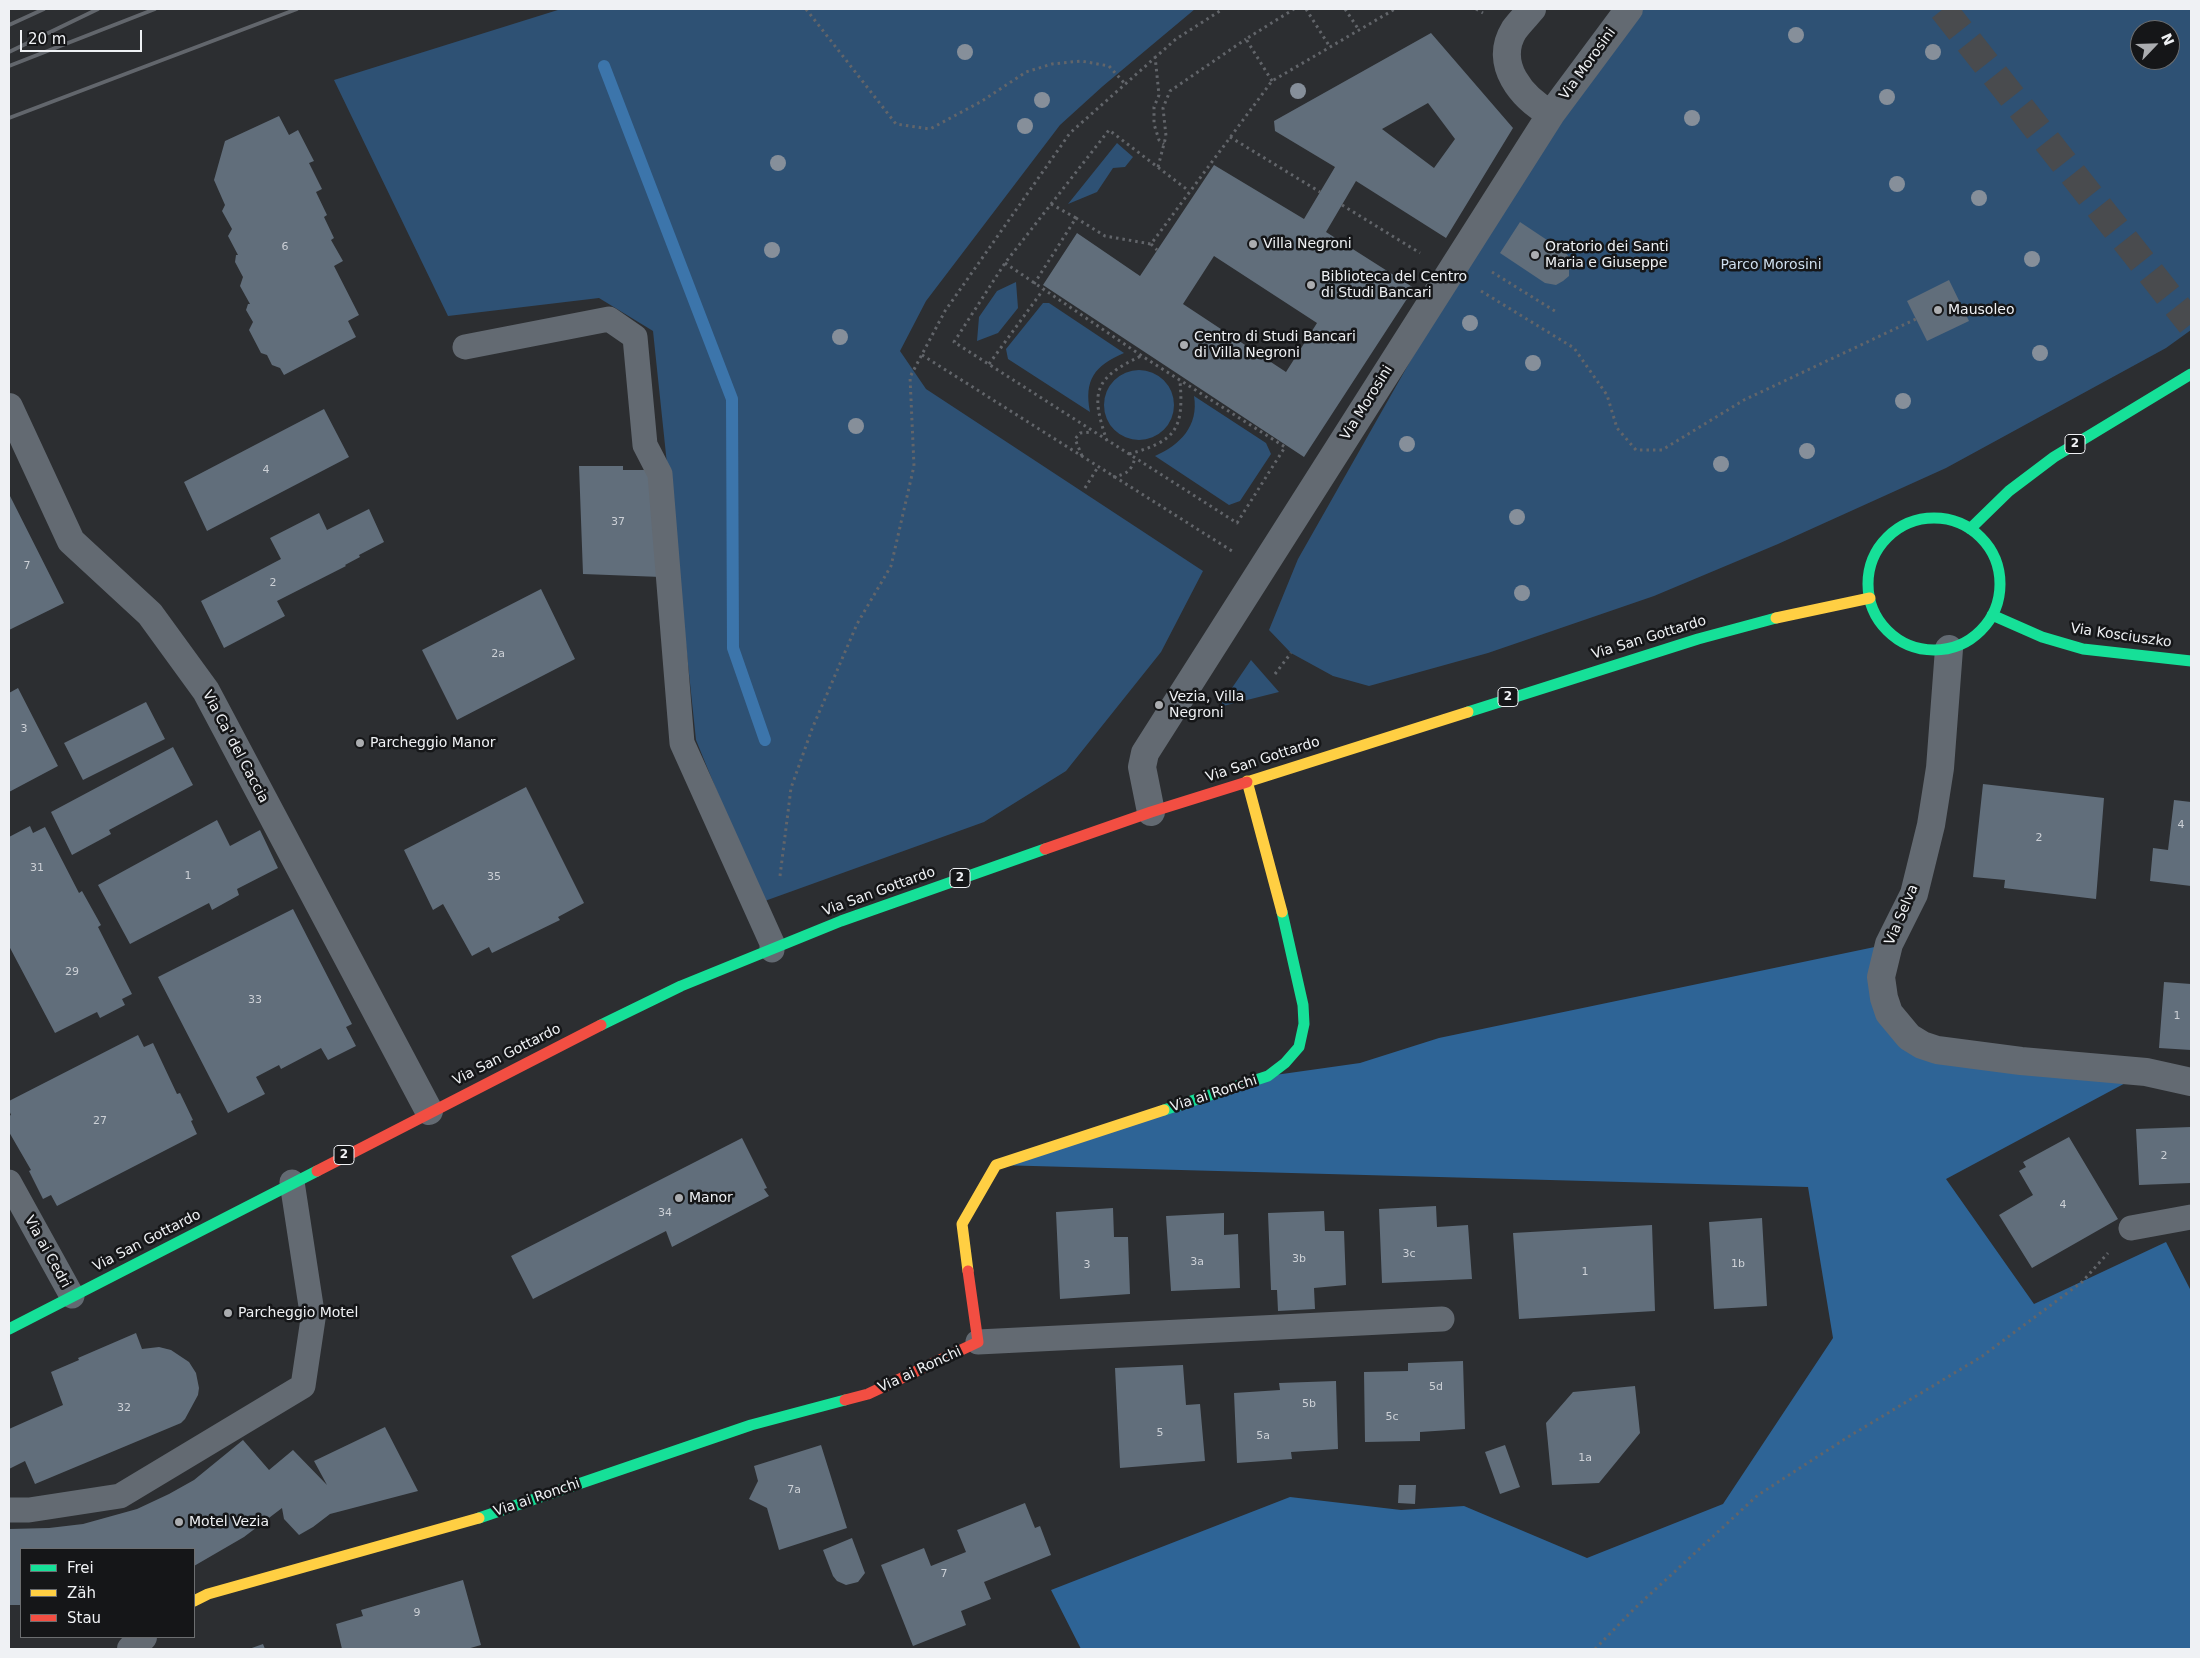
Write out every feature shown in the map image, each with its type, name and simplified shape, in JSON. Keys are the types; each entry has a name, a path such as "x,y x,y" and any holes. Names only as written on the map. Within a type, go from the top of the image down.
{"main road":[{"name":"2","path":"1970,529 2001,497 2036,469 2085,437 2191,374"},
{"path":"1928,518 1950,520 1970,529 1992,552 1998,568 2000,584 1998,600 1992,615 1981,631 1966,642 1949,649 1928,650 1908,645 1890,633 1877,617 1870,598 1869,575 1875,554 1888,536 1906,524 1928,518"},
{"name":"Via San Gottardo","path":"9,1329 429,1111 594,1028 681,986 841,921 1151,812 1689,642 1791,614 1870,598"},
{"name":"Via Kosciuszko","path":"1992,615 2042,637 2083,649 2191,661"},
{"name":"Via ai Ronchi","path":"195,1600 208,1594 467,1522 751,1426 868,1394 978,1342 962,1224 996,1165 1268,1076 1290,1059 1299,1048 1303,1033 1304,1005 1247,781"}],"street":[{"path":"1532,9 1514,31 1508,49 1508,66 1513,80 1523,93 1551,114"},
{"name":"Via Morosini","path":"1151,812 1142,767 1145,752 1551,114 1629,9"},
{"name":"Via Ca' del Caccia","path":"9,407 71,541 150,614 206,690 429,1111"},
{"name":"Via Selva","path":"1949,649 1940,768 1931,825 1914,894 1889,944 1881,977 1884,998 1889,1013 1909,1037 1922,1045 1937,1050 2021,1061 2146,1072 2191,1082"},
{"path":"131,1649 142,1638"}],"lane":[{"path":"465,347 609,319 635,337 645,445 660,474 682,744 772,943 772,950"},
{"name":"Via ai Cedri","path":"9,1182 72,1296"},
{"path":"9,1510 29,1510 120,1496 302,1386 313,1319 292,1182"},
{"path":"2132,1228 2191,1217"},
{"path":"978,1342 1442,1319"}],"path":[{"path":"806,9 896,124 930,129 982,101 1026,72 1052,64 1081,60 1109,66 1125,84"},
{"path":"779,885 791,788 812,730 857,624 891,566 914,466 910,377 945,311 1070,133 1155,56 1176,39 1223,9"},
{"path":"1158,166 1166,136 1163,108 1170,91 1294,9"},
{"path":"1306,9 1330,47"},
{"path":"1345,9 1359,30"},
{"path":"1151,244 1272,81 1395,9"},
{"path":"1246,39 1272,81"},
{"path":"1155,56 1159,95 1154,107 1154,124 1159,140 1164,144"},
{"path":"1005,263 1142,356 1285,447 1237,523 954,342 1005,263 1109,130 1189,191"},
{"path":"1230,137 1320,192"},
{"path":"1051,204 1105,236 1151,244 1157,250"},
{"path":"1342,205 1574,348 1607,395 1617,428 1636,450 1662,450 1744,400 1916,319"},
{"path":"1034,284 1076,218"},
{"path":"1488,270 1558,312"},
{"path":"988,364 1043,290"},
{"path":"922,355 1239,556"},
{"path":"1107,441 1100,420 1097,398 1102,381 1118,367 1142,356"},
{"path":"1128,455 1149,449 1166,440 1179,424 1182,408 1180,380"},
{"path":"1083,458 1075,438 1080,433 1093,432"},
{"path":"1113,477 1127,474 1132,468 1135,458"},
{"path":"1085,488 1098,467"},
{"path":"1275,674 1292,653"},
{"path":"1595,1649 1634,1609 1758,1495 1848,1437 1981,1357 2082,1282 2132,1228"}],"green space":[{"path":"561,9 1195,9 1103,86 1060,125 926,301 900,351 926,389 1203,571 1161,652 1066,771 984,822 762,902 696,740 653,331 599,298 448,316 334,80"},
{"name":"Parco Morosini","path":"1640,9 2191,9 2191,330 2166,348 1946,468 1778,544 1654,596 1488,653 1369,686 1333,676 1291,653 1269,630 1298,559 1458,277 1502,206"},
{"path":"1117,143 1133,157 1125,167 1113,168 1097,192 1068,204"},
{"path":"1016,282 1018,308 998,333 977,341 979,317 997,291"},
{"path":"1043,303 1049,303 1124,353 1105,363 1094,375 1089,391 1090,412 1008,359 1006,349"},
{"path":"1139,370 1158,376 1168,386 1174,405 1168,424 1158,434 1139,440 1120,434 1110,424 1104,405 1110,386 1120,376"},
{"path":"1194,396 1266,443 1271,454 1240,501 1229,505 1155,456 1172,446 1186,433 1194,416"},
{"path":"1251,660 1279,692 1219,707"}],"shaded area":[{"path":"1889,944 1881,977 1909,1037 2146,1072 1946,1179 2034,1304 2166,1242 2191,1291 2191,1649 1081,1649 1051,1590 1290,1497 1401,1510 1464,1506 1587,1558 1723,1504 1833,1338 1808,1187 996,1165 1268,1076 1360,1063 1439,1038"}],"building":[{"name":"Villa Negroni","path":"1431,33 1513,128 1446,238 1356,181 1326,232 1414,288 1304,457 1043,285 1077,233 1140,276 1214,165 1304,219 1335,167 1275,131 1274,121","holes":["1428,103 1455,139 1434,168 1382,129","1214,256 1317,323 1286,372 1183,304"]},
{"path":"279,116 289,135 298,130 314,161 309,163 322,189 316,192 327,215 324,217 334,238 331,240 343,261 334,266 359,315 348,321 356,337 284,375 280,368 272,365 267,355 261,353 249,330 253,322 246,310 248,304 250,304 240,286 243,277 235,262 236,255 238,255 228,236 232,229 222,211 225,205 214,180 225,141"},
{"name":"Oratorio dei Santi Maria e Giuseppe","path":"1520,222 1565,252 1569,257 1569,276 1563,281 1556,285 1545,283 1500,253"},
{"name":"Mausoleo","path":"1949,280 1969,321 1927,341 1907,301"},
{"path":"324,409 349,457 207,531 184,482"},
{"path":"579,466 623,466 623,470 651,470 661,577 583,574"},
{"path":"9,494 64,603 9,630"},
{"path":"369,509 384,542 359,555 360,557 346,566 277,601 285,616 224,648 201,601 281,559 270,538 319,513 327,530"},
{"path":"541,589 575,659 457,720 422,650"},
{"path":"18,688 58,766 9,792 9,693"},
{"path":"146,702 165,739 83,780 64,743"},
{"path":"173,747 193,785 109,830 111,834 72,855 51,812"},
{"path":"1983,784 2104,798 2096,899 2004,888 2005,880 1973,877"},
{"path":"526,787 584,903 558,917 560,920 492,953 489,947 472,956 443,904 433,910 404,850"},
{"path":"2174,800 2191,802 2191,886 2150,881 2153,848 2168,850"},
{"path":"217,820 230,846 260,830 278,868 237,889 239,895 212,910 209,903 130,944 98,885"},
{"path":"30,826 33,833 45,827 79,893 82,891 101,925 98,927 132,994 122,999 125,1005 100,1018 97,1012 55,1033 9,946 9,837"},
{"path":"293,909 352,1024 346,1027 356,1046 328,1060 321,1048 281,1069 279,1065 256,1077 265,1094 228,1113 158,977"},
{"path":"2164,982 2191,984 2191,1050 2159,1048"},
{"path":"138,1035 144,1047 153,1043 177,1094 180,1093 193,1120 191,1121 197,1134 57,1206 51,1195 43,1199 29,1171 31,1170 9,1132 9,1116 11,1115 9,1101"},
{"path":"2191,1127 2191,1183 2139,1185 2136,1129"},
{"path":"2069,1137 2118,1219 2032,1268 1999,1215 2033,1195 2019,1171 2026,1167 2023,1162"},
{"path":"742,1138 767,1188 764,1189 769,1196 672,1247 666,1231 533,1299 511,1256"},
{"path":"1436,1206 1437,1227 1468,1225 1472,1279 1382,1283 1379,1209"},
{"path":"1113,1208 1114,1237 1128,1237 1130,1294 1060,1299 1056,1212"},
{"path":"1324,1211 1325,1231 1344,1231 1346,1285 1314,1288 1315,1309 1278,1311 1277,1290 1271,1290 1268,1213"},
{"path":"1224,1213 1224,1235 1238,1234 1240,1288 1171,1291 1166,1216"},
{"path":"1762,1218 1767,1306 1714,1309 1709,1222"},
{"path":"1652,1225 1655,1311 1519,1319 1513,1233"},
{"path":"136,1333 142,1349 159,1347 171,1350 189,1362 196,1373 199,1388 198,1395 185,1419 181,1423 35,1484 25,1461 9,1469 9,1429 63,1405 51,1372"},
{"path":"1463,1361 1465,1429 1420,1432 1420,1441 1365,1442 1364,1372 1408,1371 1408,1363"},
{"path":"1183,1365 1186,1405 1200,1404 1205,1461 1120,1468 1115,1368"},
{"path":"1336,1381 1338,1449 1291,1452 1292,1459 1237,1463 1234,1393 1280,1390 1279,1383"},
{"path":"1635,1386 1640,1433 1599,1483 1552,1485 1546,1423 1573,1392"},
{"name":"Motel Vezia","path":"385,1427 418,1491 330,1514 299,1535 284,1519 282,1508 244,1537 195,1565 195,1548 20,1548 20,1605 9,1605 9,1529 49,1528 83,1524 137,1509 194,1480 243,1440 269,1470 293,1450 327,1485 314,1461"},
{"path":"821,1445 847,1528 779,1550 767,1508 749,1499 758,1481 754,1466"},
{"path":"1505,1445 1520,1487 1500,1494 1485,1452"},
{"path":"1399,1485 1416,1485 1415,1504 1398,1503"},
{"path":"1025,1503 1035,1528 1040,1526 1051,1555 984,1582 991,1599 961,1611 966,1625 913,1646 881,1565 924,1548 931,1566 966,1552 957,1530"},
{"path":"852,1538 865,1573 858,1582 846,1585 837,1581 833,1576 823,1550"},
{"path":"463,1580 481,1645 467,1649 342,1649 336,1624 363,1616 361,1610"},
{"path":"263,1644 265,1649 249,1649"}],"waterway":[{"path":"604,66 732,399 733,648 765,740"}],"tunnel":[{"path":"1943,9 2191,324"}],"railway":[{"path":"9,25 44,9"},
{"path":"9,52 98,9"},
{"path":"9,66 155,9"},
{"path":"9,118 297,9"}],"traffic: fast":[{"path":"1970,529 2009,491 2054,457 2191,374"},
{"path":"1934,518 1959,523 1970,529 1980,538 1989,548 1995,559 2000,584 1995,609 1989,620 1980,630 1970,639 1959,645 1934,650 1909,645 1898,639 1888,630 1879,620 1873,609 1868,584 1873,559 1879,548 1888,538 1898,529 1909,523 1934,518"},
{"path":"1992,615 2042,637 2083,649 2191,661"},
{"path":"1468,712 1698,639 1776,618"},
{"path":"601,1025 681,986 841,921 1045,849"},
{"path":"1164,1110 1268,1076 1285,1063 1299,1047 1304,1024 1303,1005 1282,912"},
{"path":"9,1329 317,1171"},
{"path":"479,1518 751,1425 845,1400"}],"traffic: slow":[{"path":"1776,618 1870,598"},
{"path":"1247,782 1468,712"},
{"path":"1247,781 1282,912"},
{"path":"968,1271 962,1224 996,1165 1164,1110"},
{"path":"195,1600 208,1594 479,1518"}],"traffic: jam":[{"path":"1045,849 1151,812 1247,782"},
{"path":"317,1171 601,1025"},
{"path":"845,1400 868,1394 978,1342 968,1271"}],"place":[{"name":"Villa Negroni","path":"1253,244"},
{"name":"Oratorio dei Santi Maria e Giuseppe","path":"1535,255"},
{"name":"Biblioteca del Centro di Studi Bancari","path":"1311,285"},
{"name":"Mausoleo","path":"1938,310"},
{"name":"Centro di Studi Bancari di Villa Negroni","path":"1184,345"},
{"name":"Vezia, Villa Negroni","path":"1159,705"},
{"name":"Parcheggio Manor","path":"360,743"},
{"name":"Manor","path":"679,1198"},
{"name":"Parcheggio Motel","path":"228,1313"},
{"name":"Motel Vezia","path":"179,1522"}]}
